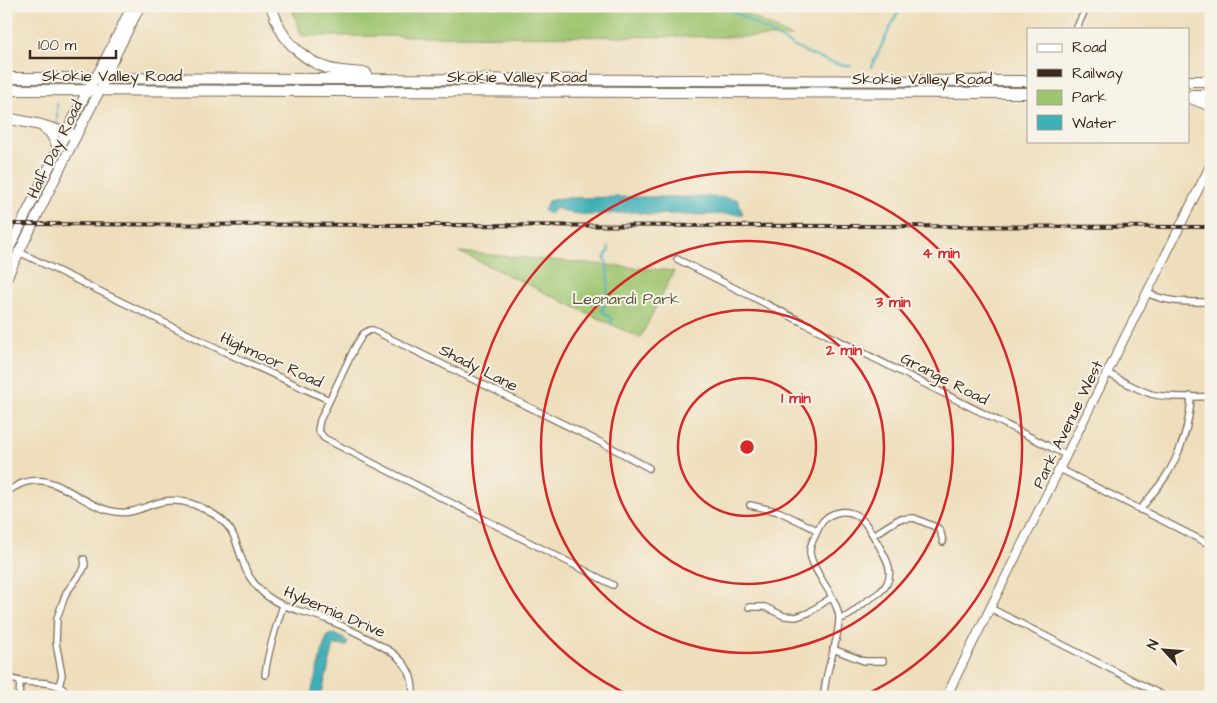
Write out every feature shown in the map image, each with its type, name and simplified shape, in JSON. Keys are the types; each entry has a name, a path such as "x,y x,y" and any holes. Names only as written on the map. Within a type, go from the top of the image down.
{"highway":[{"path":"271,6 286,38 306,57 326,68 346,72 450,80"},
{"name":"Skokie Valley Road","path":"6,78 1027,81"},
{"path":"1190,81 1211,81"},
{"name":"Skokie Valley Road","path":"6,90 1027,93"},
{"path":"1190,96 1211,95"},
{"path":"1190,97 1211,106"},
{"path":"6,118 71,134"},
{"path":"41,126 50,132 59,148"}],"main road":[{"name":"Half Day Road","path":"8,251 59,148 71,134 100,90 101,68 132,6"},
{"name":"Half Day Road","path":"6,279 71,134 88,90 100,78 140,6"}],"street":[{"path":"1076,28 1087,6"},
{"name":"Park Avenue West","path":"946,697 1211,164"},
{"name":"Highmoor Road","path":"8,251 19,252 329,400 320,420 318,430 324,438 613,585"},
{"name":"Grange Road","path":"677,259 1066,455"},
{"path":"1147,293 1157,298 1174,302 1211,302"},
{"name":"Shady Lane","path":"329,400 363,334 373,330 649,468"},
{"path":"1107,373 1152,394 1211,396"},
{"path":"1140,510 1164,479 1176,458 1187,425 1191,396"},
{"path":"1060,469 1211,545"},
{"name":"Hybernia Drive","path":"6,492 24,482 38,480 53,483 95,505 119,512 136,511 164,501 184,501 214,514 230,529 236,540 248,575 262,592 283,606 335,623 382,646 400,658 410,673 413,697"},
{"path":"750,505 780,512 817,530"},
{"path":"824,697 839,619 836,605 812,560 810,554 811,546 817,530 828,517 837,513 848,512 861,518 873,535 889,566 890,576 886,585 880,591 847,617 839,619"},
{"path":"873,535 899,519 914,518 938,528 943,542"},
{"path":"59,686 62,675 56,643 57,618 66,593 83,570 84,559"},
{"path":"749,607 765,608 784,616 796,617 808,613 832,597"},
{"path":"265,676 270,646 283,606"},
{"path":"990,608 1166,697"},
{"path":"833,649 864,661 883,661"},
{"path":"6,676 20,682 38,682 59,686 72,697"},
{"path":"19,697 20,682"}],"green space":[{"path":"291,6 731,6 792,37 302,36"},
{"name":"Leonardi Park","path":"459,252 674,271 640,338"}],"water":[{"path":"715,197 737,199 743,214 651,215 634,212 589,215 571,213 555,208 550,214 544,211 548,201 561,198"},
{"path":"334,634 348,641 347,646 334,645 323,689 319,697 310,697 324,645 328,635"}],"waterway":[{"path":"723,6 801,50 831,62 851,66"},
{"path":"871,67 901,6"},
{"path":"57,102 57,125"},
{"path":"609,247 608,253 604,258 606,261 608,286 602,310 612,319 611,324"}],"railway":[{"path":"6,224 1211,227"}]}
